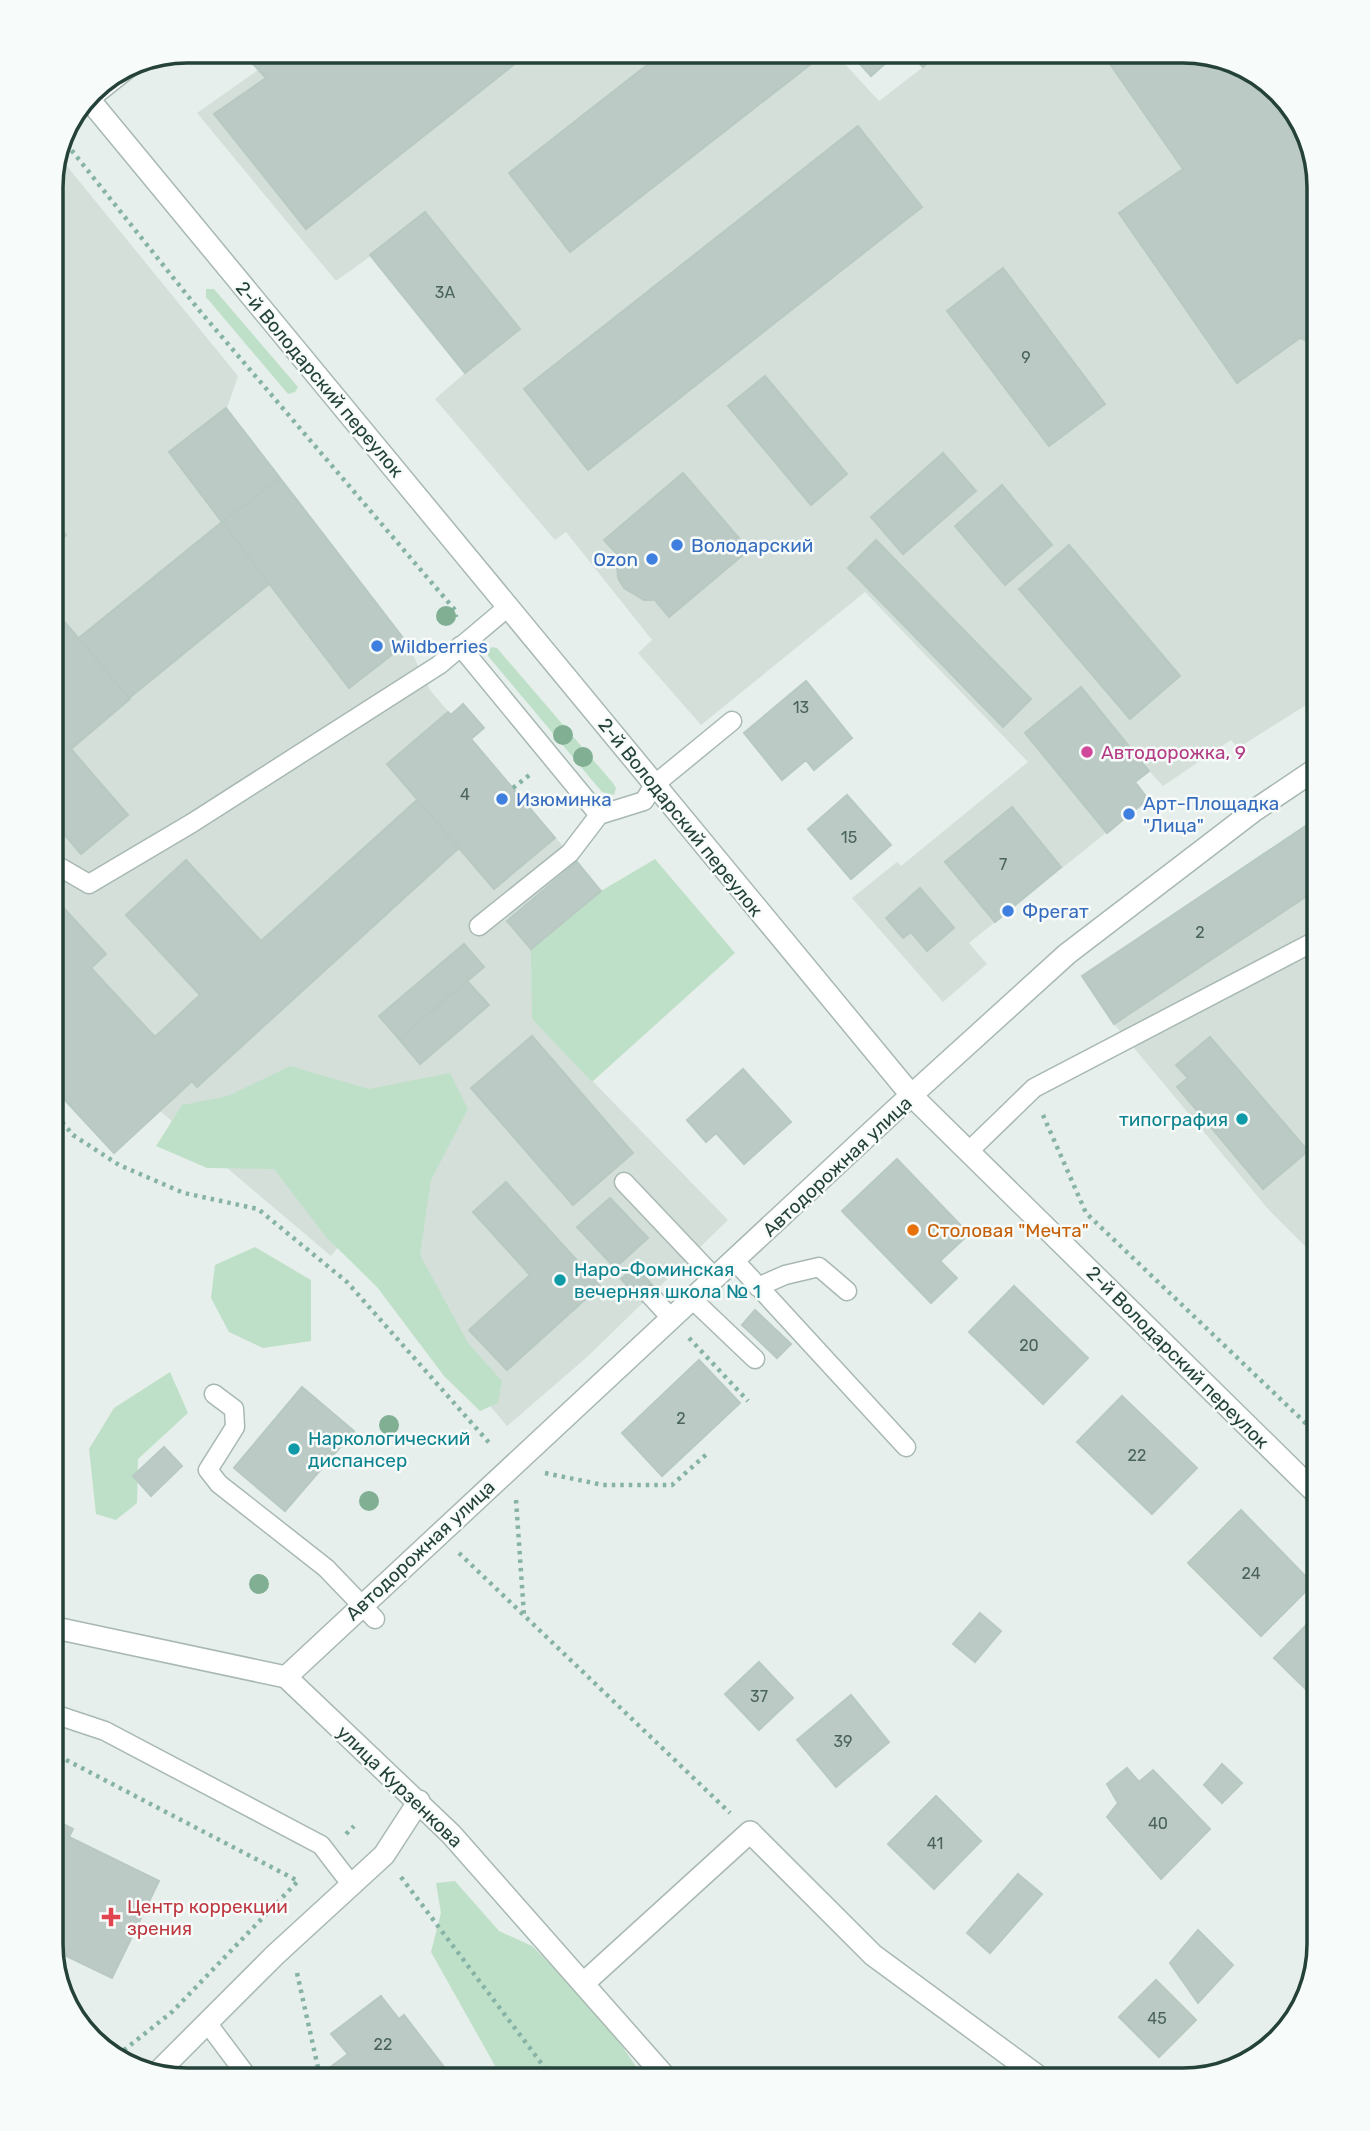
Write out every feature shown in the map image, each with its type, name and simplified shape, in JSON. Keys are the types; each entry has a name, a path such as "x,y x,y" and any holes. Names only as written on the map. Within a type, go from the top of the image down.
{"street":[{"name":"2-й Володарский переулок","path":"94,106 912,1096 1307,1484"},
{"name":"Автодорожная улица","path":"286,1677 368,1612 438,1533 510,1466 677,1325 692,1299 1067,954 1255,810 1307,775"},
{"path":"63,1630 286,1677"},
{"name":"улица Курзенкова","path":"286,1677 419,1801 585,1982 658,2068"},
{"path":"164,2066 289,1941 384,1855 419,1801"},
{"path":"585,1982 750,1832 873,1955 1027,2068"}],"lane":[{"path":"63,869 89,884 439,665 509,606"},
{"path":"460,646 599,815"},
{"path":"479,926 570,853 599,815 644,801 654,785 732,721"},
{"path":"969,1151 1034,1088 1307,945"},
{"path":"625,1181 715,1278"},
{"path":"735,1261 906,1447"},
{"path":"758,1286 785,1275 819,1267 847,1291"},
{"path":"650,1295 677,1325"},
{"path":"692,1299 755,1359"},
{"path":"214,1394 234,1409 235,1427 208,1470 219,1484 326,1568 368,1612"},
{"path":"63,1717 105,1731 321,1845 351,1884"},
{"path":"208,2024 241,2068"}],"path":[{"path":"70,148 199,310 455,610 460,646"},
{"path":"1024,1096 1043,1115 1086,1213 1307,1425"},
{"path":"63,1123 73,1135 119,1165 184,1193 258,1209 347,1282 510,1466 519,1519 523,1615"},
{"path":"677,1325 748,1401"},
{"path":"510,1466 603,1485 672,1485 709,1452"},
{"path":"438,1533 750,1832"},
{"path":"63,1758 298,1881 172,2012 124,2050"},
{"path":"398,1874 545,2068"},
{"path":"289,1941 318,2068"}],"shaded area":[{"path":"252,63 844,63 879,101 928,63 1191,63 1223,70 1252,84 1276,105 1286,118 1300,147 1306,171 1307,705 1238,748 1231,740 1163,786 1149,771 1135,782 1148,799 969,943 987,964 943,1002 852,898 897,862 901,866 1028,762 865,592 701,725 638,653 652,640 566,532 555,540 435,399 465,373 371,256 336,281 197,113 258,70"},
{"path":"65,164 238,376 227,408 407,643 430,690 601,891 532,1019 728,1220 586,1358 507,1426 347,1236 331,1256 160,1111 114,1153 63,1098 63,179"},
{"path":"1307,825 1307,1248 1268,1209 1114,1024 1082,976"}],"green space":[{"path":"206,289 214,289 298,387 295,392 288,394 206,297"},
{"path":"497,648 613,783 616,788 614,795 602,792 488,656 488,650"},
{"path":"655,859 735,953 592,1082 532,1019 531,949 601,891"},
{"path":"290,1066 369,1089 450,1073 468,1109 431,1180 420,1255 468,1343 502,1381 498,1403 480,1411 444,1376 377,1287 326,1237 274,1169 207,1168 156,1146 182,1105 228,1096"},
{"path":"255,1247 311,1280 311,1341 263,1348 229,1332 211,1298 215,1265"},
{"path":"170,1372 188,1413 138,1459 137,1503 116,1520 96,1514 89,1449 114,1408"},
{"path":"455,1881 499,1931 532,1946 601,2015 637,2068 496,2068 431,1952 441,1913 436,1883"}],"building":[{"path":"252,63 516,63 306,229 214,114 266,78"},
{"path":"650,63 812,63 570,252 509,173"},
{"path":"861,63 886,63 871,76"},
{"path":"1109,63 1191,63 1207,65 1238,76 1252,84 1276,105 1294,132 1300,147 1307,187 1307,341 1300,338 1237,383 1119,213 1183,169"},
{"path":"858,126 922,207 588,470 524,389"},
{"path":"425,212 520,329 465,373 370,255"},
{"path":"1003,268 1105,404 1049,446 947,311"},
{"path":"765,376 847,474 811,505 728,406"},
{"path":"226,408 280,478 222,522 169,452"},
{"path":"943,453 976,491 903,554 871,517"},
{"name":"Володарский","path":"683,473 749,550 669,617 655,600 644,600 624,588 618,578 616,553 604,540"},
{"path":"280,478 407,643 349,688 222,522"},
{"path":"1002,485 1052,545 1005,585 955,526"},
{"path":"222,522 269,584 129,698 79,638"},
{"path":"876,540 1031,699 1003,727 848,568"},
{"path":"1069,545 1180,676 1130,719 1019,589"},
{"path":"63,620 130,699 71,749 128,815 81,854 63,833"},
{"path":"806,681 852,738 814,770 806,760 782,780 744,733"},
{"name":"Автодорожка, 9","path":"1081,687 1149,771 1135,782 1148,799 1107,833 1025,733"},
{"path":"463,704 484,728 471,739 555,838 494,889 387,764 448,712 451,715"},
{"path":"847,795 891,845 851,879 808,829"},
{"path":"417,800 459,848 197,1087 192,1081 114,1153 63,1098 63,907 106,954 91,968 155,1037 200,995 126,915 186,860 261,941"},
{"path":"1012,807 1061,867 995,922 945,862"},
{"path":"1307,825 1307,896 1114,1024 1082,976"},
{"path":"577,862 601,891 531,949 507,921"},
{"path":"920,888 954,928 927,951 911,932 903,938 886,918"},
{"path":"464,944 484,967 399,1039 379,1016"},
{"path":"467,981 489,1005 420,1064 399,1039"},
{"path":"532,1036 633,1153 573,1205 471,1088"},
{"name":"типография","path":"1210,1037 1307,1152 1263,1189 1177,1087 1188,1078 1176,1065"},
{"path":"743,1069 791,1122 744,1164 716,1133 706,1142 687,1120"},
{"name":"Столовая \"Мечта\"","path":"897,1159 969,1234 940,1261 957,1278 931,1303 842,1211"},
{"name":"Наро-Фоминская вечерняя школа № 1","path":"506,1182 600,1286 507,1370 469,1330 530,1275 473,1212"},
{"path":"610,1198 648,1238 615,1268 577,1227"},
{"path":"635,1266 656,1289 643,1302 621,1279"},
{"path":"1014,1286 1088,1358 1043,1404 969,1332"},
{"path":"755,1310 791,1344 777,1358 742,1325"},
{"path":"699,1360 740,1403 662,1476 622,1433"},
{"name":"Наркологический диспансер","path":"302,1387 354,1431 285,1511 234,1468"},
{"path":"1122,1396 1197,1468 1152,1514 1077,1442"},
{"path":"164,1447 182,1466 151,1496 133,1476"},
{"path":"1241,1510 1307,1578 1307,1590 1261,1636 1188,1563"},
{"path":"980,1613 1001,1631 975,1662 953,1644"},
{"path":"1307,1624 1307,1690 1274,1658"},
{"path":"759,1662 793,1698 759,1730 725,1694"},
{"path":"851,1695 889,1742 836,1787 797,1740"},
{"path":"1222,1764 1242,1783 1222,1803 1204,1785"},
{"path":"1127,1768 1139,1782 1153,1770 1210,1829 1161,1879 1107,1817 1118,1803 1107,1784"},
{"path":"936,1796 981,1841 934,1889 888,1844"},
{"path":"63,1824 73,1829 69,1837 159,1881 112,1978 64,1955"},
{"path":"1018,1874 1042,1894 990,1953 967,1933"},
{"path":"1198,1930 1233,1965 1198,2003 1170,1963"},
{"path":"1156,1980 1196,2020 1159,2057 1119,2017"},
{"path":"381,1996 399,2019 404,2015 445,2068 329,2068 348,2054 331,2034"}],"place":[{"name":"Володарский","path":"677,545"},
{"name":"Ozon","path":"652,559"},
{"name":"Wildberries","path":"377,646"},
{"name":"Автодорожка, 9","path":"1087,752"},
{"name":"Изюминка","path":"502,799"},
{"name":"Арт-Площадка \"Лица\"","path":"1129,814"},
{"name":"Фрегат","path":"1008,911"},
{"name":"типография","path":"1242,1119"},
{"name":"Столовая \"Мечта\"","path":"913,1230"},
{"name":"Наро-Фоминская вечерняя школа № 1","path":"560,1280"},
{"name":"Наркологический диспансер","path":"294,1449"},
{"name":"Центр коррекции зрения","path":"111,1917"}]}
